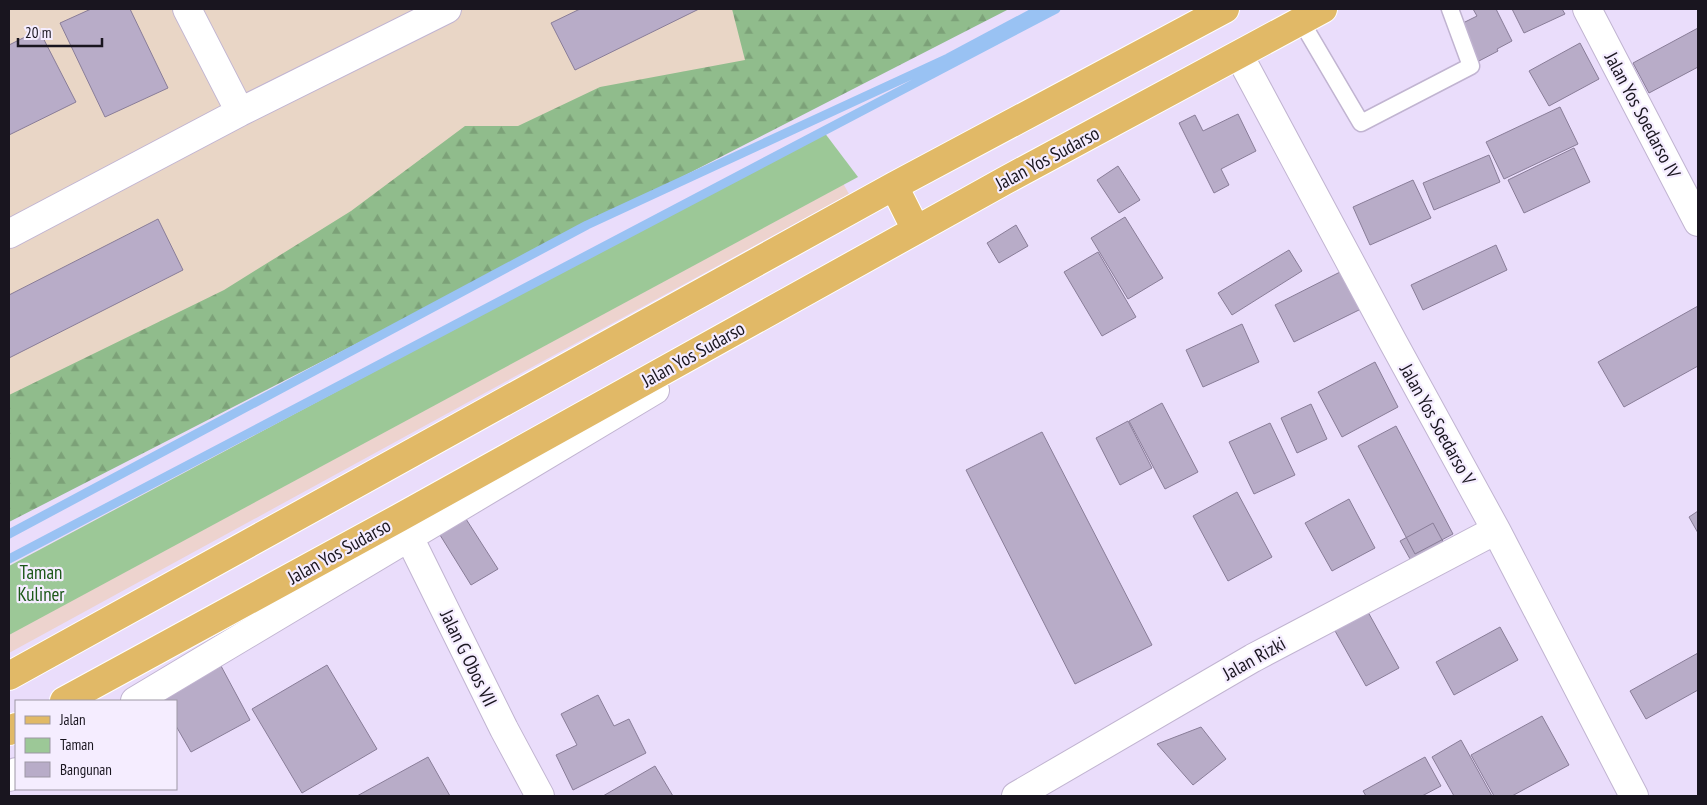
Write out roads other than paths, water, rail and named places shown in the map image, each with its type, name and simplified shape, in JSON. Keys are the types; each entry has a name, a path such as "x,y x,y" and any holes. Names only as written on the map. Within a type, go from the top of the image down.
{"main road":[{"path":"9,676 894,186 1225,9"},
{"name":"Jalan Yos Sudarso","path":"66,700 399,518 1006,180 1312,15"},
{"path":"894,186 916,230"}],"street":[{"path":"186,9 240,112"},
{"path":"9,234 240,112 447,9"},
{"name":"Jalan Yos Soedarso IV","path":"1587,9 1698,222"},
{"name":"Jalan Yos Soedarso V","path":"1239,55 1496,530 1634,796"},
{"path":"137,700 1006,180"},
{"name":"Jalan G Obos VII","path":"399,518 537,795"},
{"name":"Jalan Rizki","path":"1016,796 1253,658 1496,530"}],"lane":[{"path":"1312,15 1360,123 1471,66 1450,9"}],"waterway":[{"path":"9,534 587,225 948,58 1040,9"},
{"path":"9,559 1056,9"}],"park label":[{"name":"Taman Kuliner","path":"41,583"}]}
